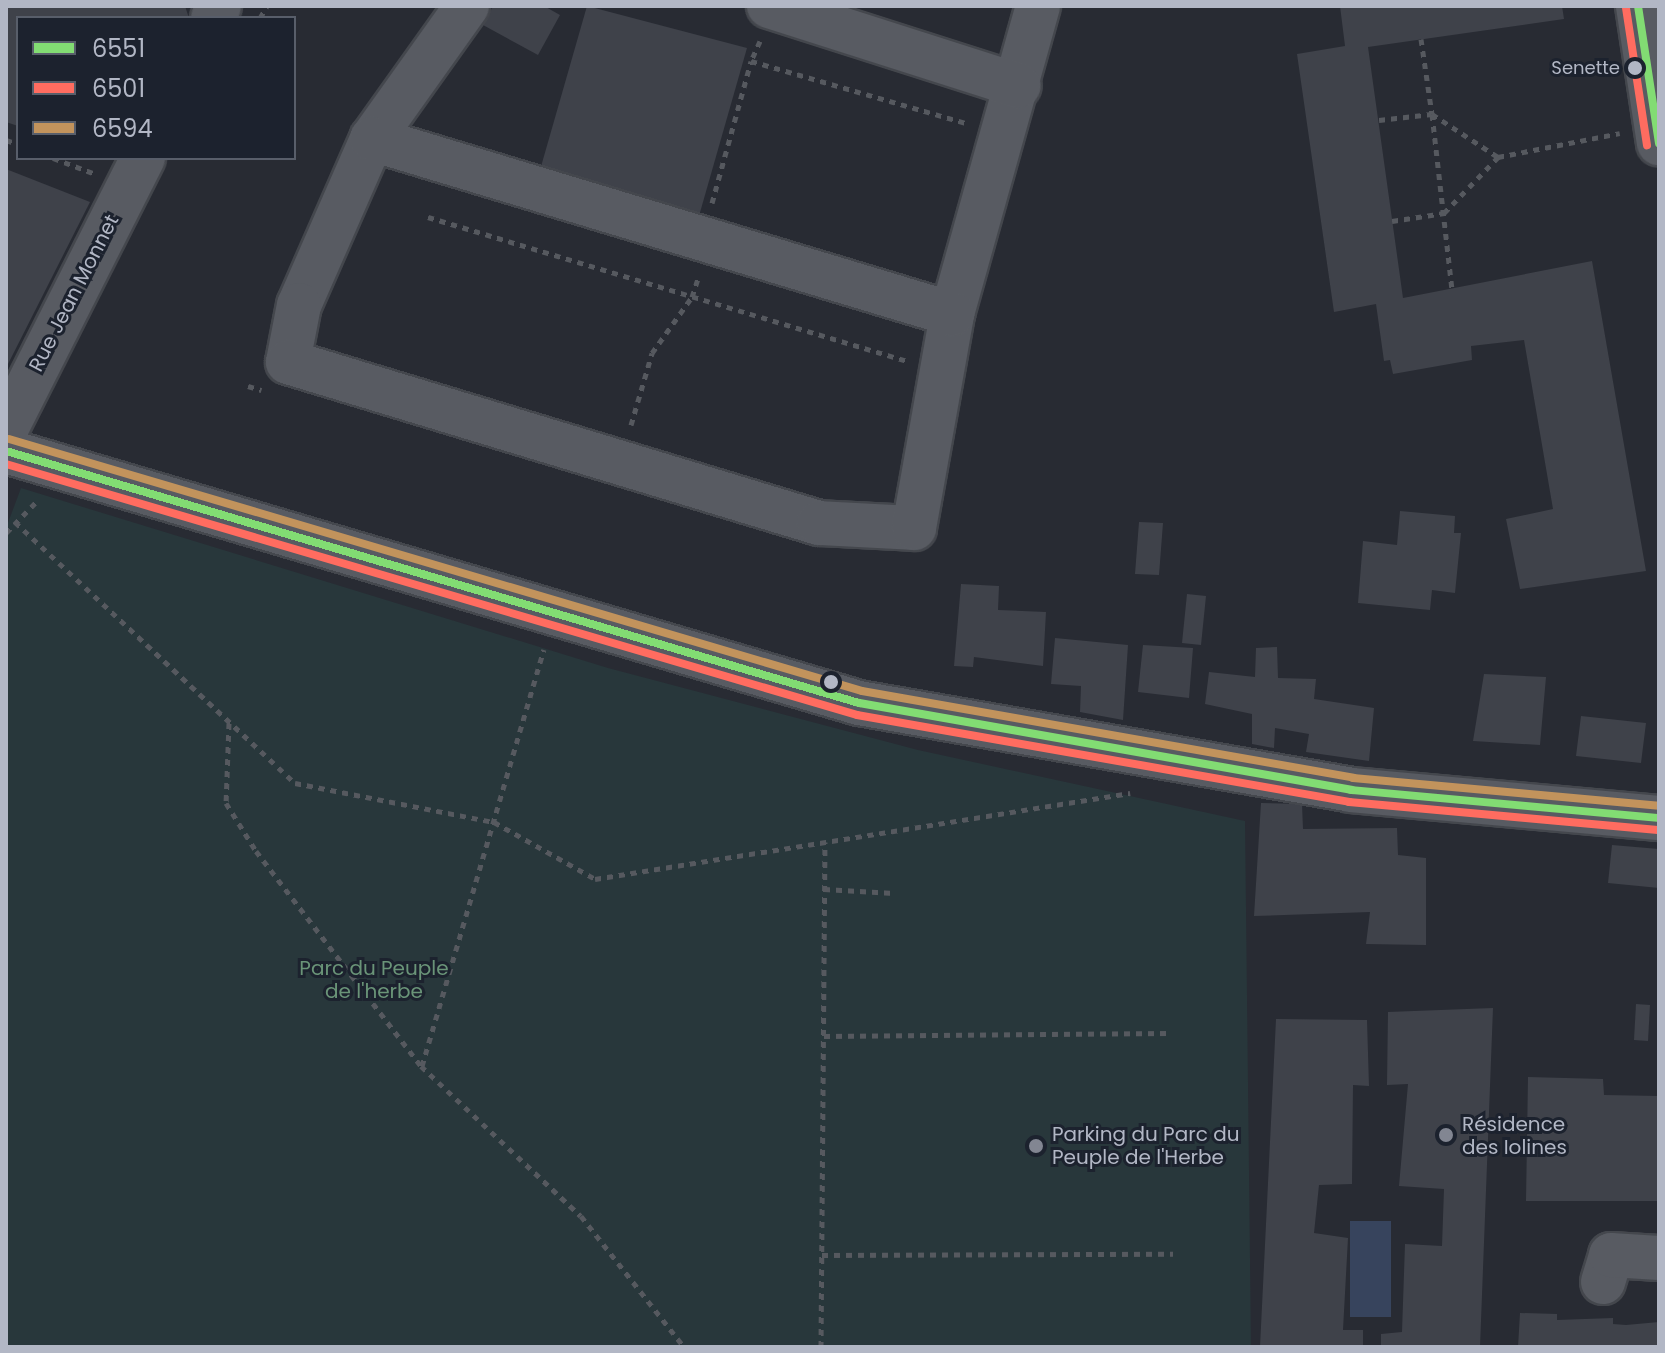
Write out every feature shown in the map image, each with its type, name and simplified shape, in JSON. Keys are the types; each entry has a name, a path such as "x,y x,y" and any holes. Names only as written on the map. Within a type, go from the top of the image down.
{"street":[{"path":"467,6 372,139 299,305 288,362 819,523 914,528 952,314 1019,86 1038,6"},
{"path":"1638,6 1644,137"},
{"path":"778,9 1019,86"},
{"path":"372,139 952,314"},
{"name":"Rue Jean Monnet","path":"6,429 142,160"},
{"path":"6,451 859,703 1351,790 1659,818"},
{"path":"1603,1282 1611,1255 1659,1258"}],"path":[{"path":"709,215 751,61 778,9"},
{"path":"1421,39 1452,289"},
{"path":"751,61 1005,134"},
{"path":"1379,120 1432,114 1498,157"},
{"path":"1392,221 1444,213 1498,157 1644,137"},
{"path":"428,217 942,371"},
{"path":"621,462 652,353 692,297"},
{"path":"6,533 43,496"},
{"path":"15,522 295,783 494,822 595,879 1086,802 1140,787"},
{"path":"421,1066 545,648"},
{"path":"229,722 226,803 421,1066 581,1216 684,1347"},
{"path":"821,1347 825,842"},
{"path":"824,889 894,893"},
{"path":"824,1036 1170,1033"},
{"path":"822,1255 1173,1254"}],"green space":[{"name":"Parc du Peuple de l'herbe","path":"21,488 608,668 918,750 1245,821 1251,1347 6,1347 6,528"}],"water":[{"path":"1350,1221 1391,1221 1391,1317 1350,1317"}],"building":[{"path":"6,6 185,6 188,16 16,16 16,125 6,122"},
{"path":"493,6 544,6 560,15 538,55 483,25"},
{"path":"587,6 747,48 699,216 540,170"},
{"path":"1340,6 1562,6 1564,19 1368,47 1403,298 1592,261 1646,571 1520,589 1506,519 1553,509 1524,340 1471,346 1472,360 1393,374 1390,360 1384,361 1376,304 1334,312 1297,54 1345,46"},
{"path":"6,169 90,202 6,368"},
{"path":"1400,511 1455,516 1454,533 1461,533 1455,593 1432,590 1430,610 1358,603 1363,541 1397,545"},
{"path":"1139,522 1163,523 1159,575 1135,574"},
{"path":"961,584 999,586 998,610 1046,612 1043,666 974,657 973,667 954,666"},
{"path":"1187,594 1206,596 1201,645 1182,643"},
{"path":"1055,638 1128,645 1123,720 1080,712 1081,686 1051,684"},
{"path":"1143,645 1193,648 1189,698 1138,692"},
{"path":"1277,647 1278,678 1316,679 1314,699 1374,708 1369,761 1306,752 1309,734 1275,728 1274,748 1252,744 1252,714 1205,704 1209,672 1255,677 1256,648"},
{"path":"1484,674 1546,677 1540,745 1473,741"},
{"path":"1581,716 1646,723 1641,763 1576,756"},
{"path":"1261,803 1302,804 1303,829 1397,828 1398,855 1426,858 1426,945 1366,944 1370,912 1254,916"},
{"path":"1612,845 1659,849 1659,888 1608,883"},
{"path":"1636,1004 1650,1005 1648,1041 1634,1040"},
{"name":"Résidence des Iolines","path":"1493,1008 1480,1347 1381,1347 1381,1334 1402,1332 1405,1244 1442,1246 1444,1189 1399,1186 1408,1084 1387,1085 1388,1012"},
{"path":"1276,1019 1367,1020 1369,1086 1353,1085 1352,1184 1319,1185 1314,1233 1348,1238 1343,1330 1363,1330 1363,1347 1260,1347"},
{"path":"1528,1077 1603,1079 1604,1095 1659,1096 1659,1201 1526,1201"},
{"path":"1520,1313 1557,1314 1557,1320 1613,1318 1613,1324 1626,1325 1659,1322 1659,1347 1518,1347"}],"transit line":[{"name":"6551","path":"1638,6 1659,143"},
{"name":"6501","path":"1626,8 1647,145"},
{"name":"6594","path":"9,439 862,691 1353,778 1659,806"},
{"name":"6551","path":"6,451 859,703 1351,790 1659,818"},
{"name":"6501","path":"6,464 857,715 1349,802 1658,830"}],"place":[{"name":"Senette","path":"1635,68"},
{"name":"Résidence des Iolines","path":"1446,1135"},
{"name":"Parking du Parc du Peuple de l'Herbe","path":"1036,1146"}]}
